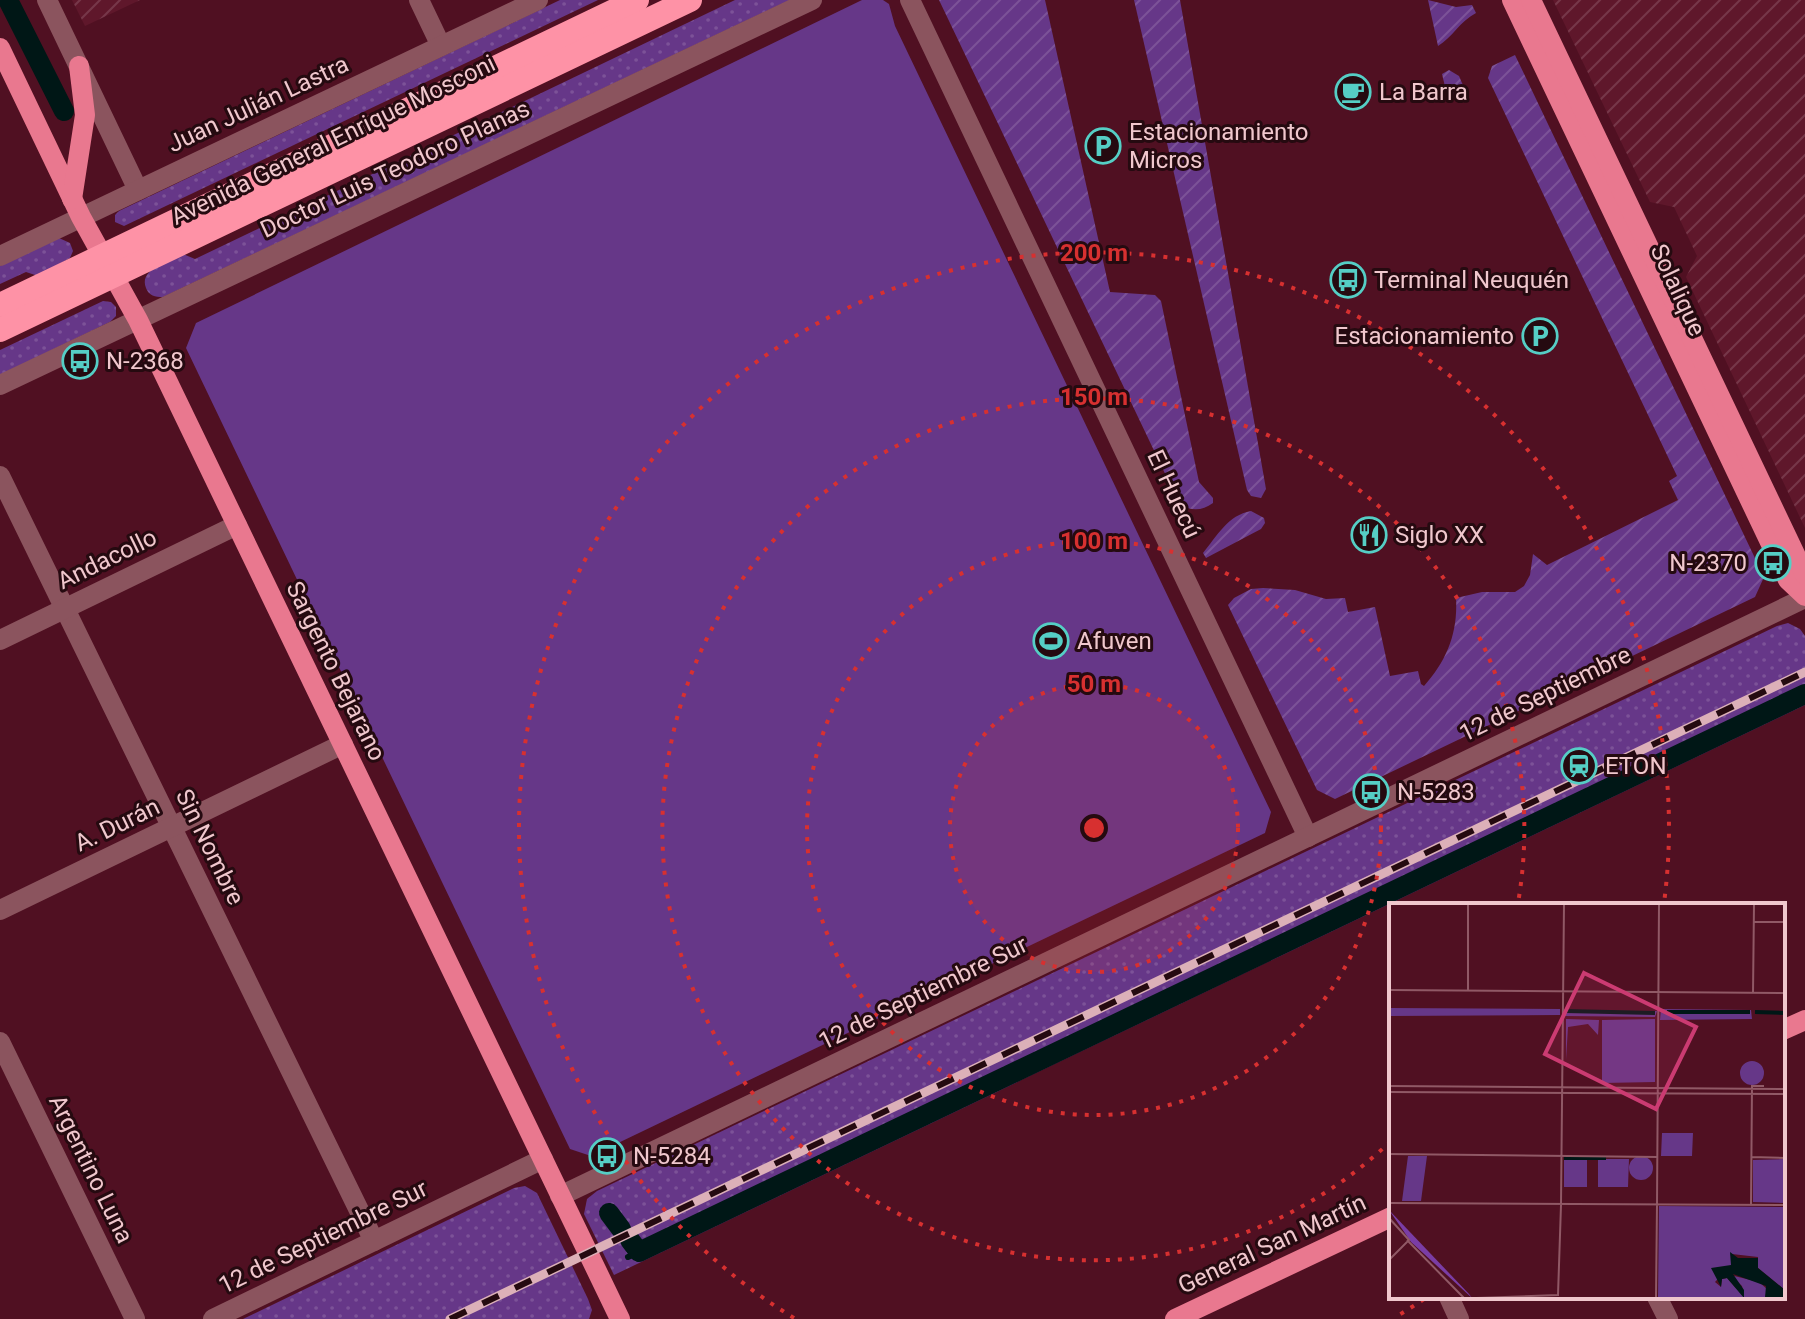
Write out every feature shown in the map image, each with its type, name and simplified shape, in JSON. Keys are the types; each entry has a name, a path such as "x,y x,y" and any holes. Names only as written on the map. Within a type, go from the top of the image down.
{"highway":[{"name":"Avenida General Enrique Mosconi","path":"0,330 108,266 637,0"},
{"name":"Avenida General Enrique Mosconi","path":"0,305 108,266 690,0"}],"main road":[{"name":"Solalique","path":"1512,0 1788,580 1805,597"},
{"name":"Solalique","path":"1531,0 1805,575"},
{"name":"Sargento Bejarano","path":"0,48 77,208 138,320 543,1159 615,1318"},
{"path":"77,208 85,115 79,66"},
{"path":"1785,1029 1805,1020"},
{"name":"General San Martín","path":"1177,1318 1389,1218"}],"street":[{"path":"47,0 138,190"},
{"path":"419,0 441,46"},
{"name":"Juan Julián Lastra","path":"0,256 77,208 138,190 538,0"},
{"name":"Doctor Luis Teodoro Planas","path":"0,385 812,0"},
{"name":"El Huecú","path":"910,0 1308,837"},
{"name":"Sin Nombre","path":"0,476 374,1241"},
{"name":"Andacollo","path":"0,640 237,525"},
{"name":"12 de Septiembre","path":"1308,837 1805,597"},
{"name":"A. Durán","path":"0,910 343,744"},
{"name":"12 de Septiembre Sur","path":"560,1196 1308,837"},
{"name":"Argentino Luna","path":"0,1042 135,1319"},
{"name":"12 de Septiembre Sur","path":"213,1319 543,1159"},
{"path":"1450,1299 1459,1319"},
{"path":"1658,1299 1668,1319"}],"shaded area":[{"path":"72,0 140,0 85,26"},
{"path":"560,0 598,0 124,226 115,222 119,211"},
{"path":"735,0 790,0 163,297 153,296 147,291 147,276 164,262 183,254 195,259"},
{"path":"862,0 883,0 889,4 895,26 1271,812 1265,833 591,1156 570,1149 186,348 196,323"},
{"path":"939,0 1045,0 1110,292 1155,295 1161,301 1199,482 1213,498 1209,506 1197,509 1180,505"},
{"path":"1134,0 1180,0 1266,489 1261,498 1251,496 1247,490"},
{"path":"1428,0 1456,7 1472,5 1476,13 1438,46"},
{"path":"1553,0 1805,0 1805,528 1686,277 1697,256 1674,207 1650,202"},
{"path":"1515,55 1764,577 1755,597 1335,799 1317,790 1228,605 1234,598 1251,589 1295,590 1326,599 1345,598 1348,612 1375,607 1390,676 1418,671 1424,686 1439,666 1453,634 1456,598 1482,592 1515,592 1524,586 1530,575 1533,554 1547,565 1678,500 1669,481 1677,476 1488,78 1492,66"},
{"path":"1449,70 1459,76 1465,90 1450,100 1442,74"},
{"path":"59,238 70,243 73,251 70,258 38,276 26,272 0,284 0,266"},
{"path":"103,301 111,302 116,307 116,316 110,322 0,375 0,350"},
{"path":"1251,511 1264,518 1261,529 1206,558 1203,553 1224,527 1236,517"},
{"path":"1788,623 1800,629 1805,636 1805,705 614,1275 584,1214 587,1199 597,1191"},
{"path":"525,1186 537,1193 588,1299 592,1310 589,1319 243,1319 514,1188"}],"waterway":[{"path":"8,0 64,111"},
{"path":"630,1240 639,1252 1805,694"},
{"path":"609,1213 621,1229"},
{"path":"628,1257 639,1252"}],"railway":[{"path":"450,1319 1805,672"}],"place":[{"name":"La Barra","path":"1353,92"},
{"name":"Estacionamiento Micros","path":"1103,146"},
{"name":"Terminal Neuquén","path":"1348,280"},
{"name":"Estacionamiento","path":"1540,336"},
{"name":"N-2368","path":"80,361"},
{"name":"Siglo XX","path":"1369,535"},
{"name":"N-2370","path":"1773,563"},
{"name":"Afuven","path":"1051,641"},
{"name":"ETON","path":"1579,766"},
{"name":"N-5283","path":"1371,792"},
{"name":"N-5284","path":"607,1156"}]}
